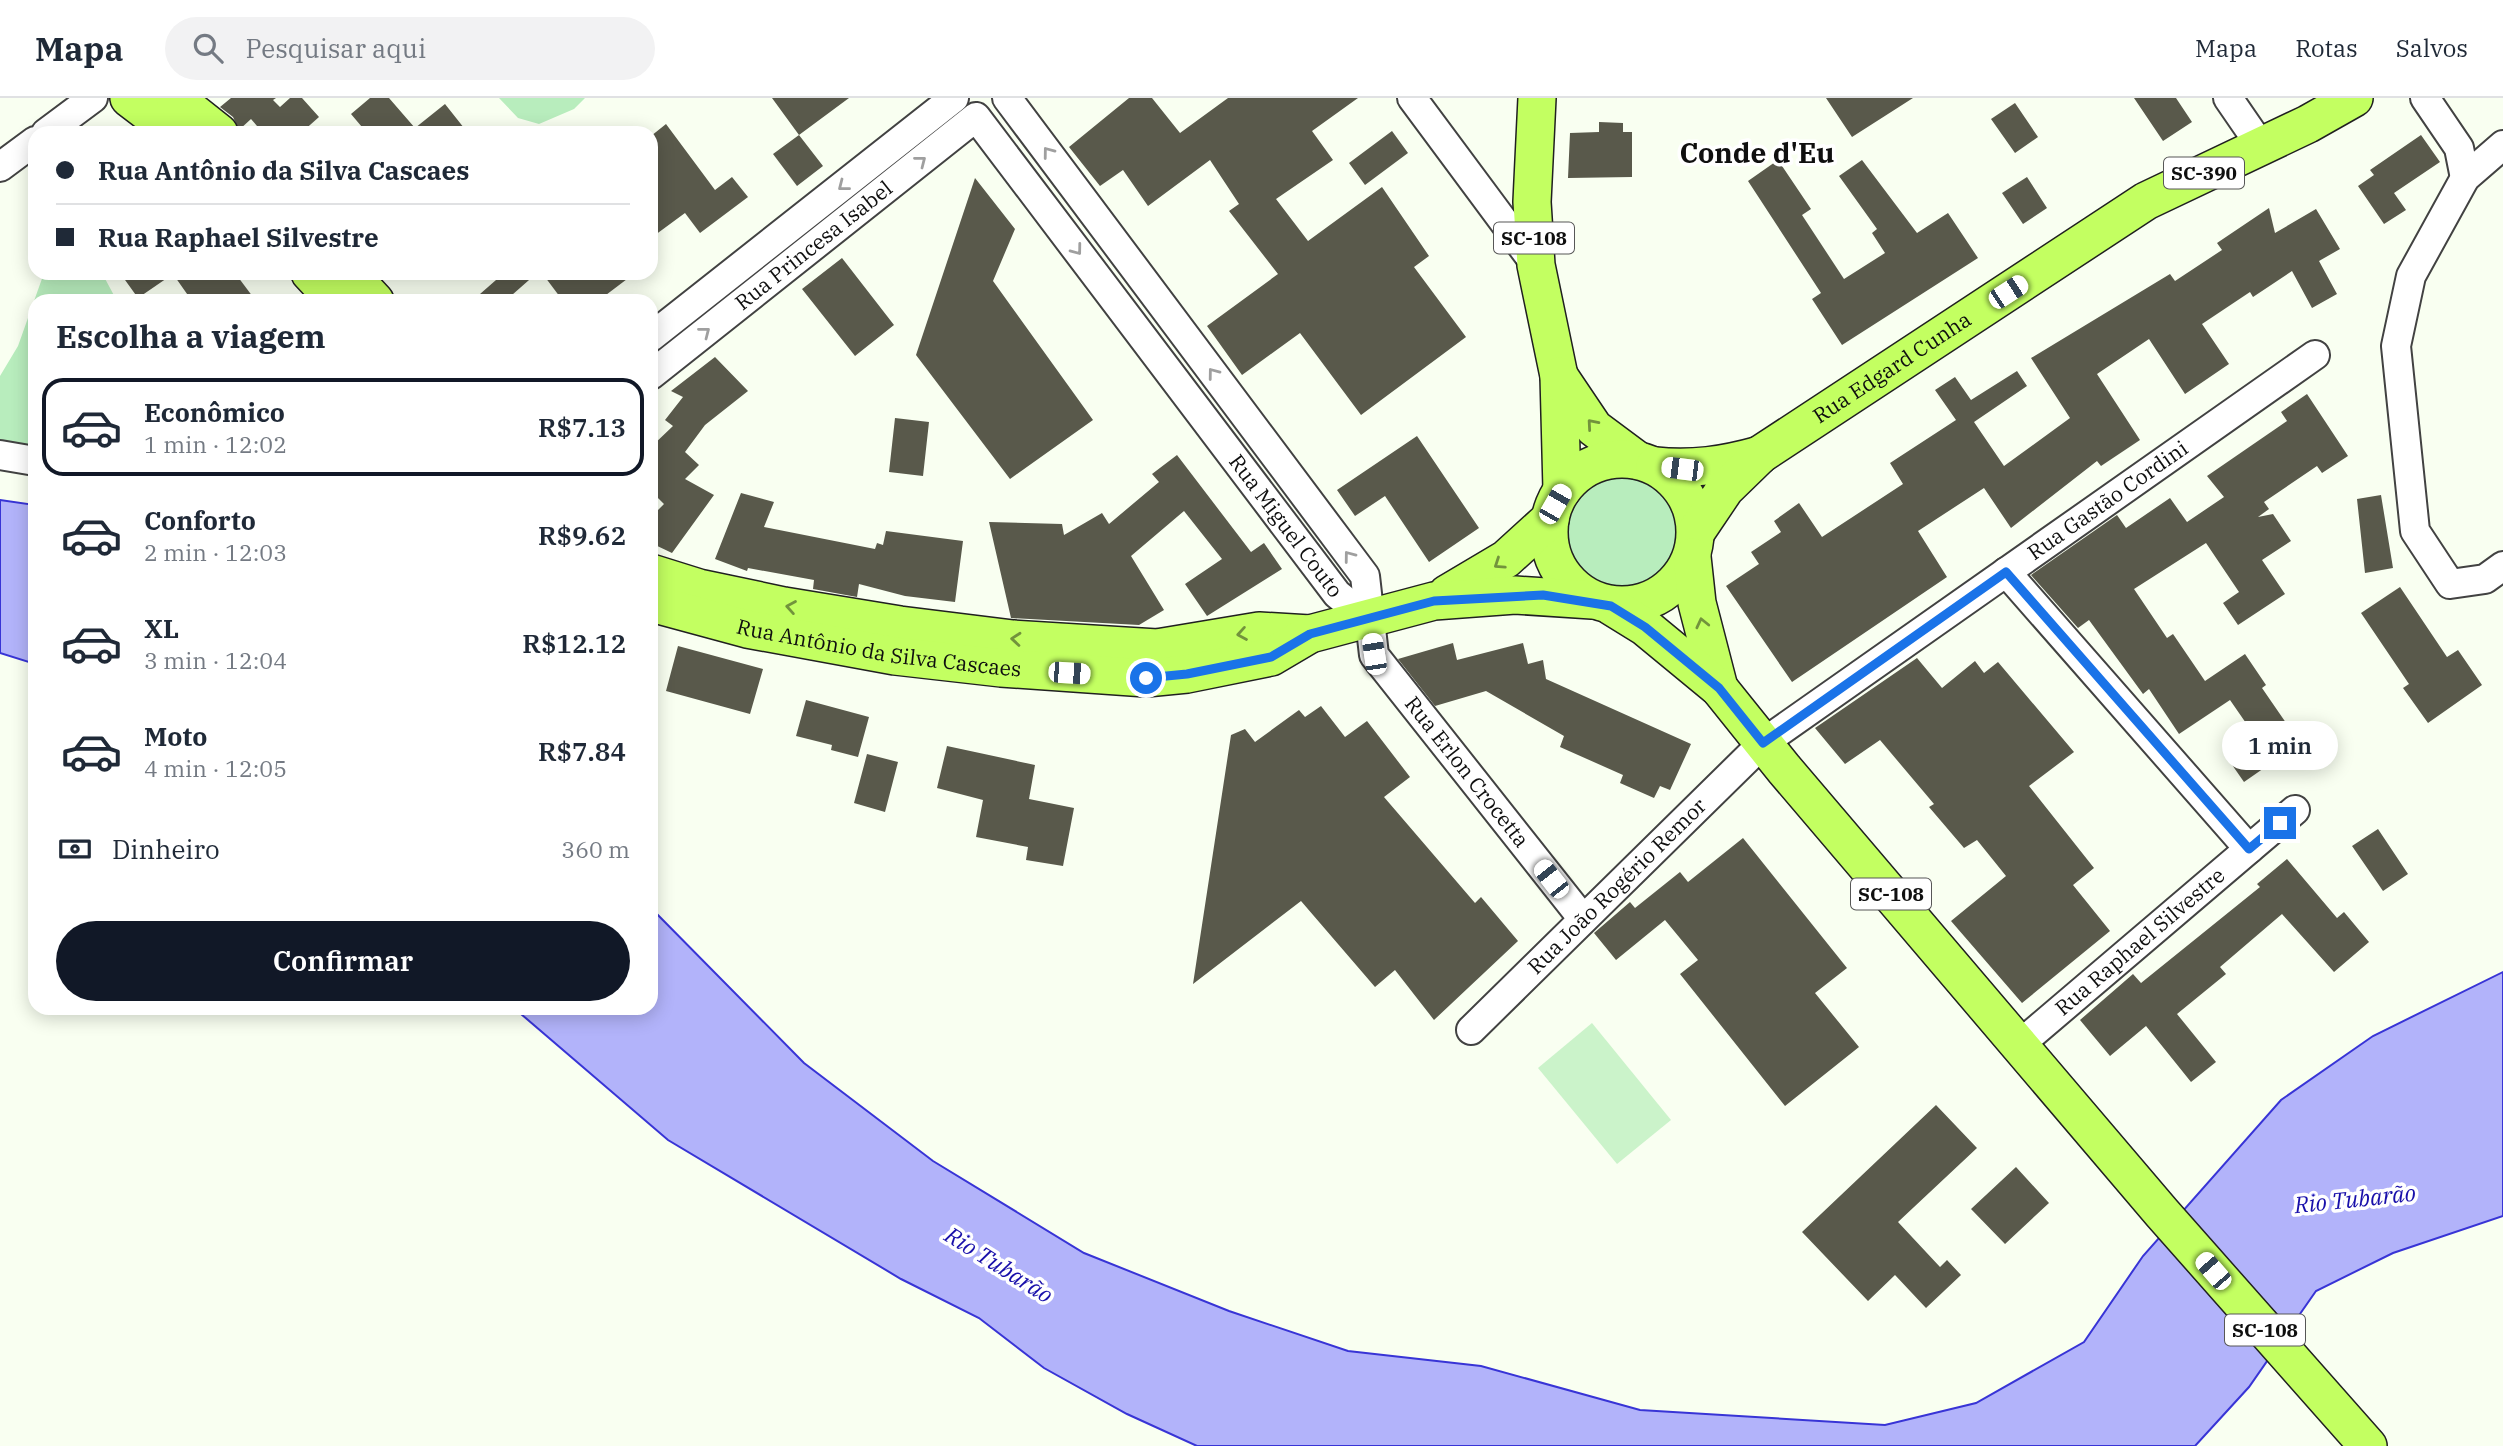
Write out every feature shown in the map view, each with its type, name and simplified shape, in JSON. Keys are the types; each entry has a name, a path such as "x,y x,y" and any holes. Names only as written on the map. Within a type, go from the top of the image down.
{"main road":[{"path":"129,98 166,126"},
{"path":"175,98 210,126"},
{"name":"SC-108","path":"1537,98 1532,202 1535,265 1559,376 1556,504"},
{"name":"Rua Edgard Cunha","path":"1694,545 1725,489 1761,454 2146,201 2354,98"},
{"path":"316,280 330,294"},
{"path":"355,280 368,294"},
{"name":"SC-108","path":"1559,376 1594,428 1646,463"},
{"name":"Rua Edgard Cunha","path":"1646,463 1682,469 1712,467 1761,454"},
{"path":"1615,459 1646,463 1672,477 1685,493 1694,512 1694,545 1680,580 1660,596 1636,605 1601,603 1571,586 1556,566 1549,543 1556,504 1577,475 1595,464 1615,459"},
{"name":"Rua Antônio da Silva Cascaes","path":"1434,601 1506,559 1556,504"},
{"name":"SC-108","path":"1694,545 1697,603 1719,688"},
{"name":"Rua Antônio da Silva Cascaes","path":"658,587 747,629 1093,660 1146,678 1187,674 1271,657 1310,634 1434,601 1515,595 1601,603"},
{"name":"SC-108","path":"1601,603 1645,627 1719,688 2162,1213 2368,1446"}],"street":[{"path":"55,126 93,98"},
{"name":"Rua Princesa Isabel","path":"658,331 954,98"},
{"name":"Rua Princesa Isabel","path":"658,368 802,255 968,108 996,113 1006,98"},
{"name":"Rua Miguel Couto","path":"1006,98 1364,576 1368,619"},
{"path":"1412,98 1535,265"},
{"path":"2228,98 2261,146"},
{"path":"2425,98 2459,148 2465,178"},
{"name":"Rua Miguel Couto","path":"968,108 1337,594 1368,619"},
{"path":"2503,145 2465,178 2411,276 2396,346 2416,531 2450,584 2485,579 2503,566"},
{"path":"0,167 28,146"},
{"path":"1053,218 1081,197"},
{"path":"784,231 802,255"},
{"path":"1135,327 1164,308"},
{"name":"Rua Gastão Cordini","path":"1763,743 2315,355"},
{"path":"0,455 28,460"},
{"path":"2006,572 2249,849"},
{"name":"Rua Erlon Crocetta","path":"1368,619 1374,654 1583,919"},
{"name":"Rua João Rogério Remor","path":"1471,1030 1763,743"},
{"name":"Rua Raphael Silvestre","path":"2019,1045 2295,810"}],"green space":[{"path":"499,98 585,98 574,109 539,124 518,118"},
{"path":"42,280 106,280 113,294 37,294"},
{"path":"28,318 28,448 0,442 0,376 18,346"},
{"path":"1622,472 1646,477 1666,490 1679,510 1684,534 1679,558 1666,578 1646,591 1622,596 1598,591 1578,578 1565,558 1560,534 1565,510 1578,490 1598,477"},
{"path":"1592,1023 1671,1120 1617,1164 1538,1068"}],"water":[{"path":"0,500 28,504 28,662 0,653"},
{"name":"Rio Tubarão","path":"658,915 804,1063 933,1161 1084,1253 1229,1311 1348,1351 1481,1366 1640,1410 1885,1425 1976,1403 2084,1342 2143,1256 2281,1100 2373,1036 2503,972 2503,1216 2393,1253 2316,1291 2249,1387 2195,1446 1197,1446 1127,1414 1044,1368 979,1318 901,1279 668,1140 522,1015 658,1015"}],"building":[{"path":"231,98 276,98 273,100 280,107 290,98 302,98 319,117 309,126 257,126 251,119 243,126 237,126 233,117 220,107"},
{"path":"370,98 389,98 413,126 361,126 351,114"},
{"path":"772,98 849,98 799,135"},
{"path":"1129,98 1152,98 1180,133 1228,98 1358,98 1312,131 1333,160 1276,199 1308,241 1382,187 1429,256 1414,267 1466,337 1361,415 1300,333 1242,375 1207,326 1278,274 1229,211 1239,204 1210,160 1148,206 1123,170 1100,186 1069,147"},
{"path":"1826,98 1913,98 1852,137"},
{"path":"2134,98 2176,98 2192,122 2163,141"},
{"path":"2015,103 2038,137 2015,153 1991,119"},
{"path":"445,104 462,126 418,126"},
{"path":"1599,122 1623,123 1623,132 1632,132 1632,177 1568,178 1570,133 1599,132"},
{"path":"666,124 715,190 732,177 748,197 700,233 685,213 658,233 658,130"},
{"path":"1392,131 1408,153 1365,185 1349,163"},
{"path":"799,135 823,166 797,186 773,154"},
{"path":"2421,135 2440,162 2394,193 2406,210 2384,224 2358,186 2374,175 2370,170"},
{"path":"1778,160 1811,209 1802,215 1844,279 1885,253 1872,233 1877,229 1839,176 1862,160 1917,233 1948,213 1978,258 1842,345 1812,299 1821,293 1748,181"},
{"path":"2027,177 2047,208 2023,224 2002,193"},
{"path":"975,178 1015,229 993,281 1093,420 1010,479 916,355"},
{"path":"2269,208 2275,233 2316,209 2340,249 2319,261 2337,294 2312,308 2292,271 2253,297 2250,292 2202,324 2229,364 2185,394 2149,339 2097,374 2140,440 2101,466 2097,461 2011,528 1984,488 1918,531 1947,577 1792,682 1726,586 1759,564 1751,552 1781,532 1774,521 1799,503 1822,537 1903,484 1890,463 1956,420 1935,390 1955,377 1971,400 2017,371 2027,386 1974,422 2004,466 2070,418 2031,358 2170,274 2175,281 2222,250 2217,243"},
{"path":"842,258 894,325 855,356 802,289"},
{"path":"125,280 164,280 144,294 135,294"},
{"path":"177,280 240,280 251,294 187,294"},
{"path":"496,280 529,280 513,294 480,294"},
{"path":"547,280 626,280 607,294 558,294"},
{"path":"715,357 748,391 705,425 685,452 699,465 685,479 714,495 672,553 658,546 658,510 664,504 658,498 658,440 673,426 665,420 683,397 671,391"},
{"path":"2307,394 2348,456 2322,473 2317,466 2264,502 2269,509 2258,517 2273,514 2291,541 2262,560 2285,594 2238,625 2223,603 2239,592 2206,543 2134,589 2167,638 2173,634 2205,681 2245,654 2266,685 2262,688 2300,743 2244,782 2228,759 2257,739 2230,700 2179,734 2149,689 2143,694 2089,620 2078,628 2031,575 2117,515 2126,528 2170,498 2187,522 2224,497 2207,476 2287,421 2281,412"},
{"path":"895,418 929,422 923,476 889,472"},
{"path":"1417,436 1479,528 1429,562 1385,496 1355,516 1337,490"},
{"path":"1177,455 1251,552 1264,543 1282,569 1207,616 1185,584 1222,559 1184,511 1131,556 1164,610 1139,625 1011,618 989,522 1062,524 1064,535 1102,513 1109,524 1159,482 1152,474"},
{"path":"741,493 774,502 764,527 875,549 877,543 883,545 886,531 963,541 955,602 905,596 859,584 857,597 813,589 814,580 748,568 747,571 715,559"},
{"path":"2381,495 2393,568 2365,573 2357,499"},
{"path":"2400,587 2447,657 2458,650 2482,685 2428,723 2403,688 2409,684 2361,613"},
{"path":"1453,643 1457,660 1523,643 1528,664 1543,660 1546,679 1691,744 1670,790 1660,786 1654,798 1620,783 1623,775 1560,747 1564,736 1486,691 1435,706 1398,659"},
{"path":"678,646 763,669 750,714 666,691"},
{"path":"1917,658 1942,688 1975,661 1984,673 1998,662 2074,752 2029,786 2094,868 2073,885 2110,931 2022,1003 1951,921 2006,876 1977,840 1964,848 1929,807 1934,804 1880,740 1845,764 1815,728"},
{"path":"806,700 869,717 858,757 831,750 832,745 796,736"},
{"path":"1321,706 1345,737 1367,721 1410,777 1384,797 1475,903 1481,897 1518,941 1434,1020 1395,970 1375,987 1301,901 1193,984 1231,735 1245,729 1255,742 1299,710 1305,717"},
{"path":"947,746 1035,765 1029,799 1074,808 1063,866 1026,860 1028,847 976,837 983,800 937,788"},
{"path":"867,754 898,762 885,812 854,803"},
{"path":"2378,829 2408,874 2383,891 2352,846"},
{"path":"1743,838 1847,968 1815,993 1859,1047 1785,1106 1680,974 1698,960 1665,920 1616,960 1594,933 1630,902 1635,908 1680,872 1688,882"},
{"path":"2287,859 2337,918 2344,912 2369,942 2334,972 2282,914 2220,967 2226,974 2177,1014 2216,1062 2191,1082 2146,1026 2110,1056 2080,1020 2133,974 2141,983 2260,887 2257,884"},
{"path":"1936,1105 1977,1148 1898,1222 1940,1267 1947,1260 1961,1275 1926,1308 1895,1275 1868,1301 1802,1232"},
{"path":"2016,1167 2049,1203 2005,1244 1971,1209"}],"district":[{"name":"Conde d'Eu","path":"1757,153"}],"route":[{"path":"1146,678 1187,674 1271,657 1310,634 1434,601 1515,595 1592,600 1611,606 1674,649 1719,688 1763,743 2006,572 2249,849 2280,823"}]}
